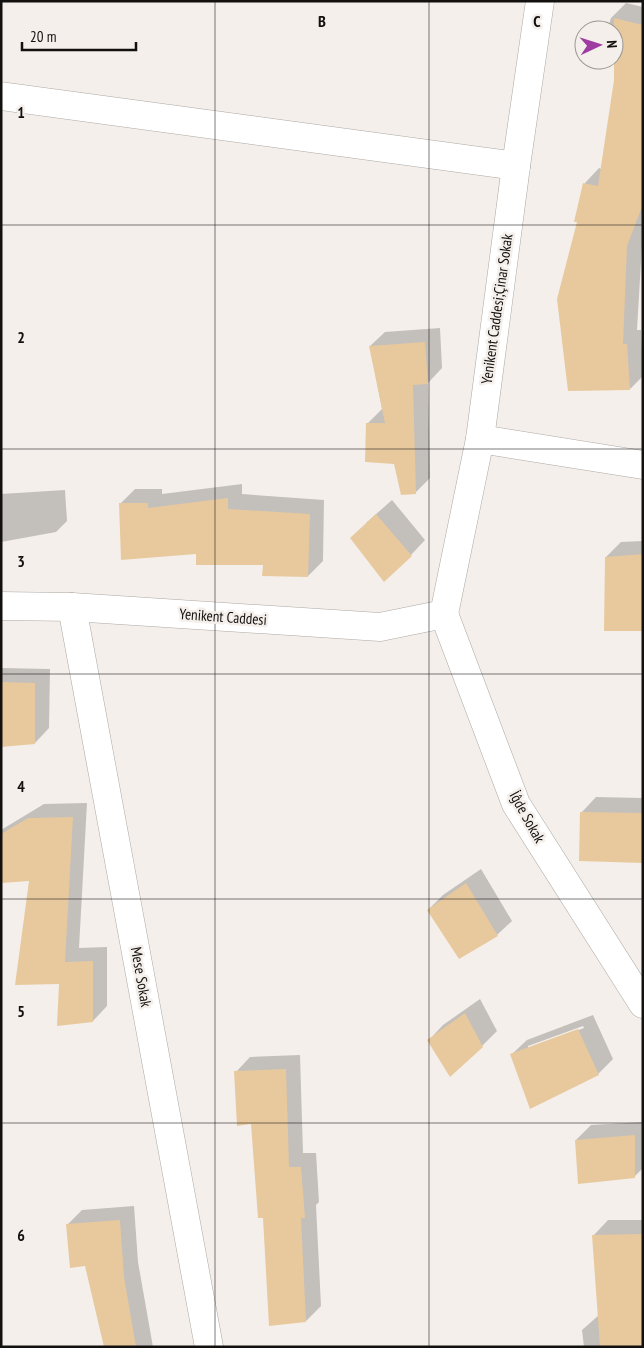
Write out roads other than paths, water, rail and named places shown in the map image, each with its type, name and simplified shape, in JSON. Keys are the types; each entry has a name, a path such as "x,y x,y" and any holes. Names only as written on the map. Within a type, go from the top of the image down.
{"street":[{"name":"Yenikent Caddesi;Çinar Sokak","path":"444,614 480,439 540,1"},
{"path":"1,96 516,166"},
{"path":"480,439 643,465"},
{"name":"Yenikent Caddesi","path":"1,606 72,607 380,627 444,614"},
{"name":"Mese Sokak","path":"72,607 209,1347"},
{"name":"İĝde Sokak","path":"444,614 516,804 643,1004"}]}
